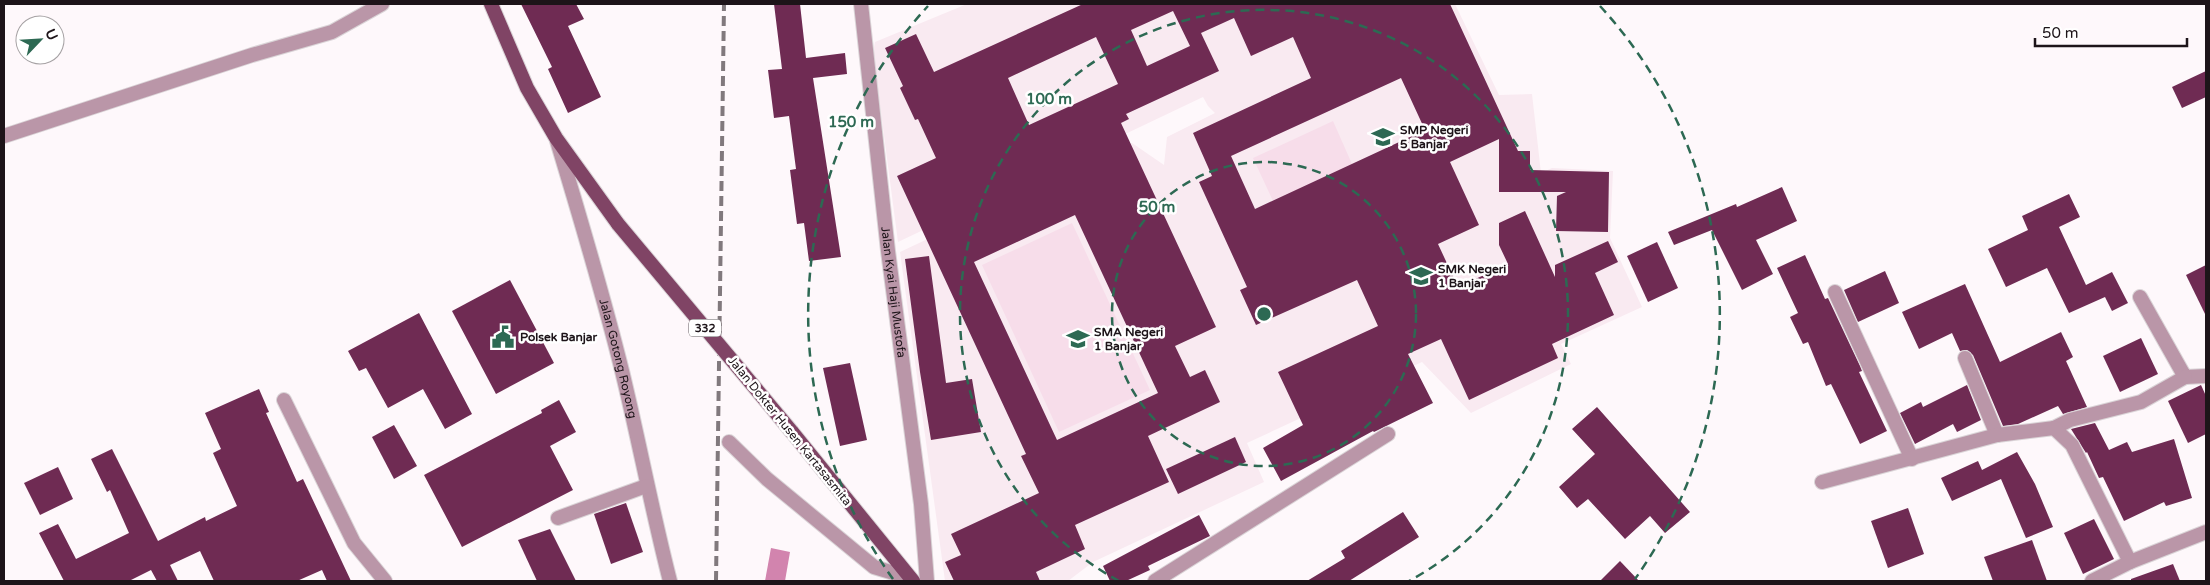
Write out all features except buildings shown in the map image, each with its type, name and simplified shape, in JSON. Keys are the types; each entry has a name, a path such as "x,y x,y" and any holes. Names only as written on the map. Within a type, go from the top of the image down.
{"main road":[{"name":"Jalan Dokter Husen Kartasasmita","path":"491,4 528,88 556,138 618,224 792,432 912,580"}],"street":[{"path":"4,136 252,55 332,32 382,4"},
{"name":"Jalan Kyai Haji Mustofa","path":"861,4 888,251 921,504 927,581"},
{"name":"Jalan Gotong Royong","path":"556,138 587,239 622,369 646,486 670,581"},
{"path":"1835,292 1912,459"},
{"path":"2140,297 2186,377"},
{"path":"1965,358 1997,435"},
{"path":"1822,482 1862,469 1912,459 1997,435 2054,428 2070,420 2141,402 2186,377 2206,376"},
{"path":"284,400 354,543 385,581"},
{"path":"2054,428 2072,445 2130,562"},
{"path":"1155,581 1388,434"},
{"path":"729,442 767,479 874,567 912,580"},
{"path":"558,518 646,486"},
{"path":"2092,581 2130,562 2206,532"}],"shaded area":[{"path":"967,4 1455,4 1499,95 1532,94 1541,173 1552,168 1613,171 1610,238 1642,307 1561,344 1571,364 1471,413 1422,362 1247,443 1264,482 1093,562 1068,581 945,581 900,252 1132,143 1164,165 1167,137 1215,113 1203,97 898,242 873,52 875,42"},
{"path":"1333,121 1352,164 1273,201 1253,158"},
{"path":"1072,223 1150,390 1059,432 982,265"},
{"path":"771,548 790,552 785,581 765,581"}],"railway":[{"path":"716,581 724,4"}],"place":[{"name":"SMP Negeri 5 Banjar","path":"1383,137"},
{"name":"SMK Negeri 1 Banjar","path":"1421,276"},
{"name":"Polsek Banjar","path":"503,337"},
{"name":"SMA Negeri 1 Banjar","path":"1078,339"}]}
